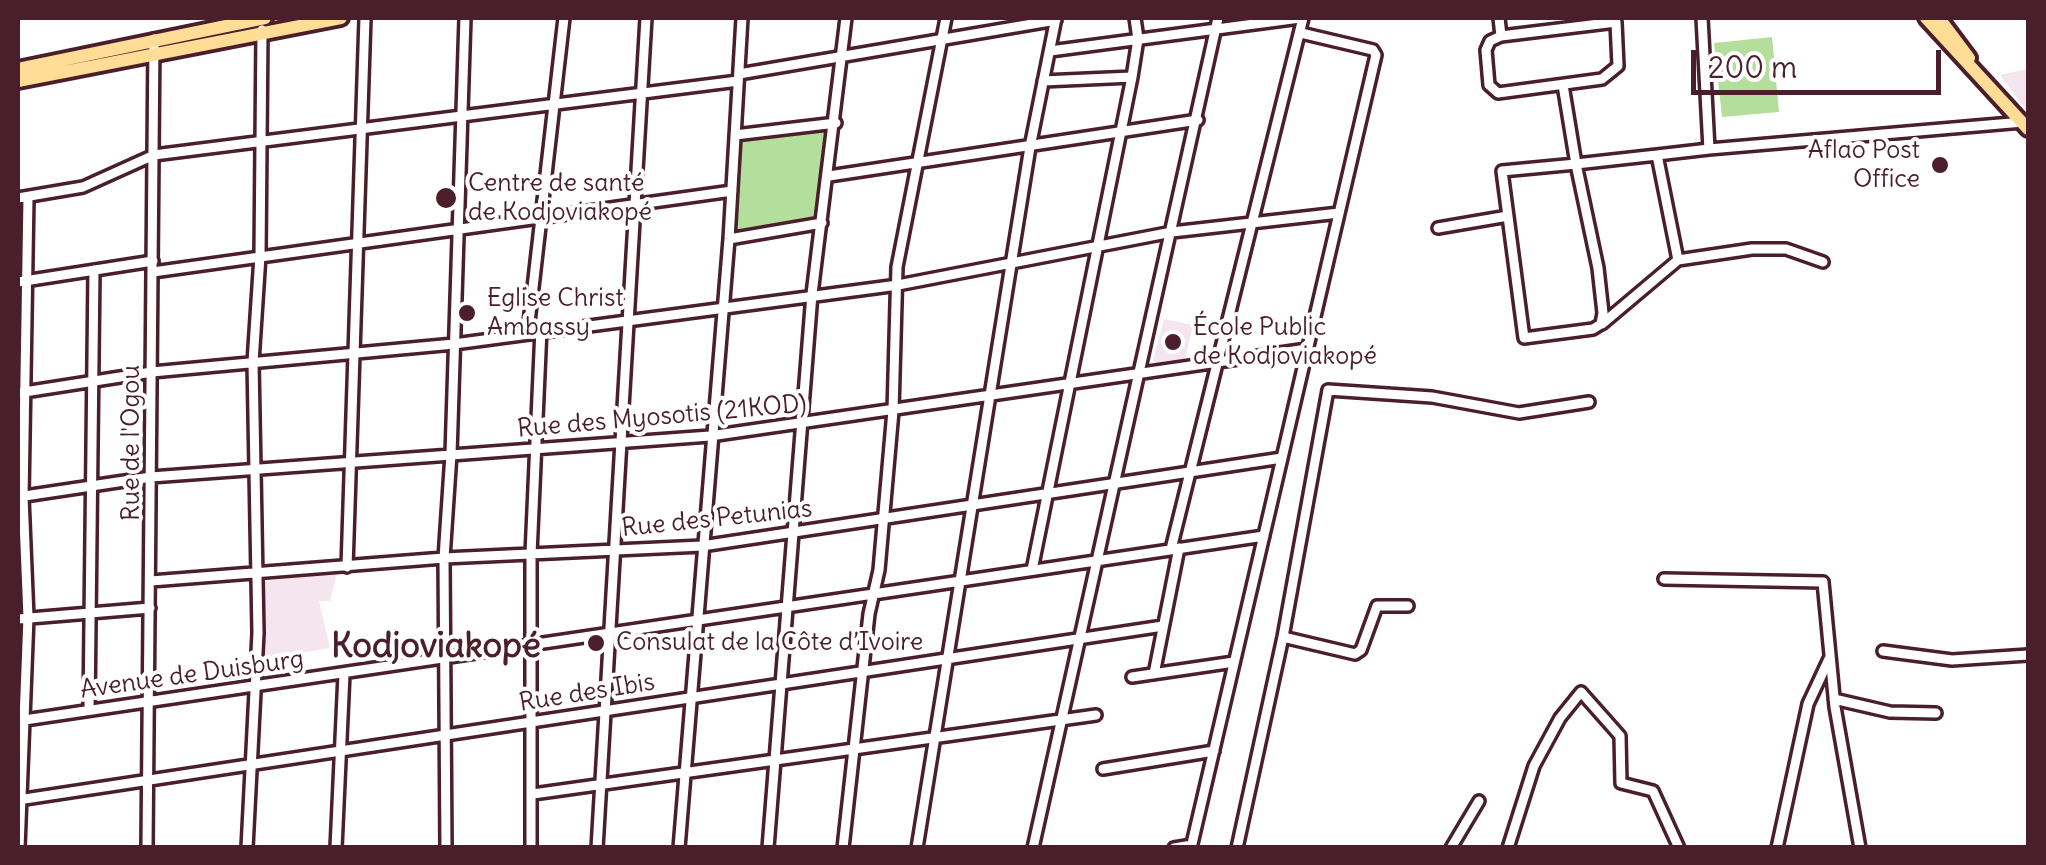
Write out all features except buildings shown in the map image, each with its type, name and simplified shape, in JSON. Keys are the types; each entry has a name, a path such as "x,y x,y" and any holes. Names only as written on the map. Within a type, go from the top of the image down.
{"highway":[{"path":"18,69 263,24 341,18"},
{"path":"1926,18 2026,126"},
{"path":"1939,18 1977,73"},
{"path":"18,81 154,44"}],"street":[{"path":"347,566 364,18"},
{"path":"446,848 444,558 465,18"},
{"path":"528,331 564,18"},
{"path":"597,848 631,318 632,208 645,96 646,18"},
{"path":"678,848 729,238 742,18"},
{"path":"768,848 812,294 846,18"},
{"path":"843,848 884,519 893,411 897,267 946,18"},
{"path":"1032,570 1132,77 1138,38 1135,18"},
{"path":"1050,52 1219,22 1301,18 1301,33 1190,471 1154,674"},
{"path":"1499,18 1501,36"},
{"path":"1702,18 1709,149"},
{"path":"19,848 23,198 83,187 154,156 645,96 942,37 1056,19 1030,146 917,848"},
{"path":"1034,848 1219,22"},
{"path":"1616,22 1614,72 1602,79 1563,85 1504,93 1492,90 1486,50 1490,41 1501,36 1616,22"},
{"path":"248,848 256,686 254,362 260,256 263,24"},
{"path":"1174,848 1192,846 1376,55 1372,50 1301,33"},
{"name":"Rue de l'Ogou","path":"147,848 154,44"},
{"path":"1043,81 1132,77"},
{"path":"1563,85 1598,268 1601,324"},
{"path":"829,176 1198,120"},
{"path":"735,136 836,123"},
{"path":"1822,262 1786,249 1752,248 1678,260 1593,329 1524,338 1502,171 1709,149 2026,126"},
{"path":"1657,155 1678,260"},
{"path":"22,281 94,270 260,256 732,192"},
{"path":"21,393 152,372 454,344 541,329 898,284 1172,232 1339,213"},
{"path":"1438,228 1508,216"},
{"path":"729,238 822,223"},
{"path":"89,710 94,270"},
{"path":"531,848 531,554 541,329"},
{"name":"Rue des Myosotis (21KOD)","path":"20,497 151,477 802,426 1141,371 1307,349"},
{"path":"1237,848 1283,637 1328,390 1432,397 1519,413 1589,402"},
{"name":"Rue des Petunias","path":"151,580 444,558 702,546 1282,458"},
{"name":"Avenue de Duisburg","path":"19,721 1264,536"},
{"path":"1664,579 1823,582 1834,699 1860,848"},
{"path":"1283,637 1354,654 1362,650 1376,607 1408,606"},
{"path":"22,618 150,608"},
{"name":"Rue des Ibis","path":"19,800 1163,626"},
{"path":"1882,651 1952,660 2028,655"},
{"path":"1777,848 1808,704 1830,658"},
{"path":"1132,677 1234,662"},
{"path":"336,848 344,674"},
{"path":"1508,848 1534,766 1560,718 1582,692 1620,736 1617,748 1622,783 1653,791 1679,848"},
{"path":"1834,699 1890,712 1936,713"},
{"path":"533,794 1096,715"},
{"path":"1104,768 1214,751"},
{"path":"1451,848 1479,802"}],"shaded area":[{"path":"2028,69 2028,113 2000,75"},
{"name":"École Public de Kodjoviakopé","path":"1164,319 1193,325 1185,359 1157,364 1153,361"},
{"path":"338,569 330,601 319,601 330,648 262,659 262,582"}],"green space":[{"path":"1772,37 1779,112 1722,117 1714,43"},
{"path":"829,125 816,221 735,235 742,137"}],"place":[{"name":"Aflao Post Office","path":"1940,165"},
{"name":"Centre de santé de Kodjoviakopé","path":"446,198"},
{"name":"Eglise Christ Ambassy","path":"467,313"},
{"name":"École Public de Kodjoviakopé","path":"1173,342"},
{"name":"Consulat de la Côte d’Ivoire","path":"596,643"}],"district":[{"name":"Kodjoviakopé","path":"436,647"}]}
